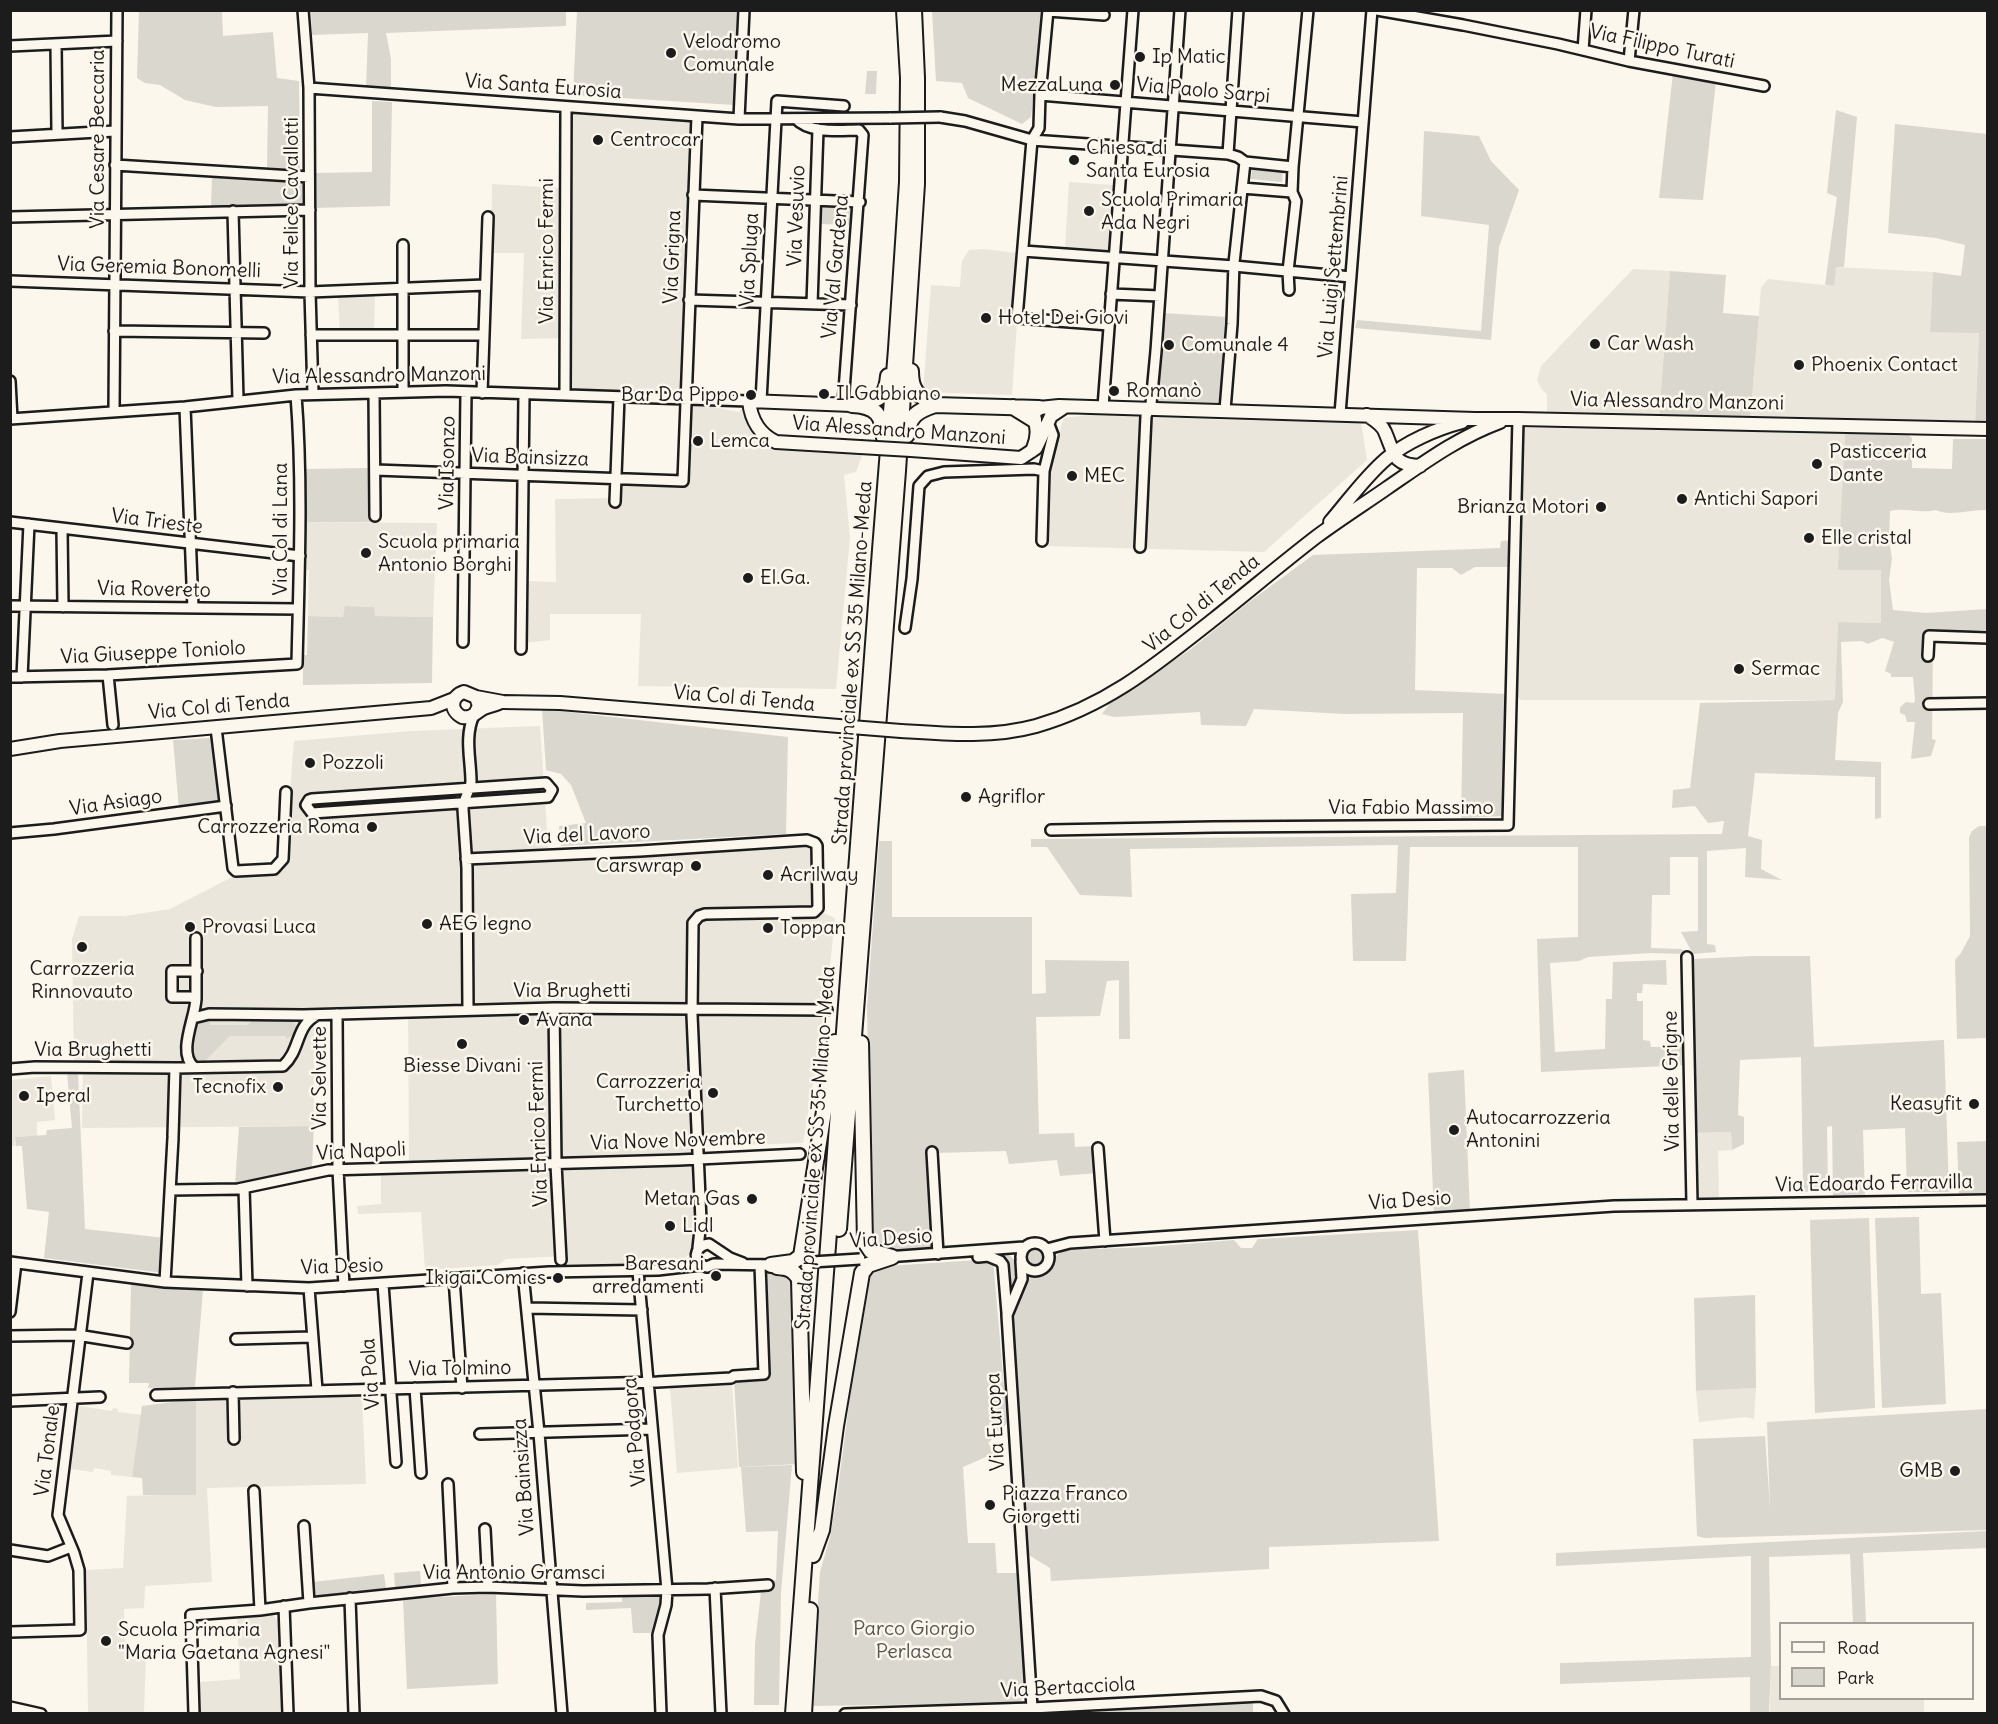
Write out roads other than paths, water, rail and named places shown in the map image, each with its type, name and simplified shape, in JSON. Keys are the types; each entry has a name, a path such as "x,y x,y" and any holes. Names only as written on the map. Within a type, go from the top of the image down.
{"highway":[{"name":"Strada provinciale ex SS 35 Milano-Meda","path":"793,1713 907,182 908,78 904,10"},
{"name":"Strada provinciale ex SS 35 Milano-Meda","path":"804,1713 813,1555 908,331 917,184 917,78 914,10"},
{"path":"908,331 912,341 911,383 919,396 935,405"},
{"path":"851,405 878,399 885,392 890,361 896,349"},
{"path":"851,405 873,410 882,420 884,438 881,466 886,481"},
{"path":"898,471 904,463 908,424 919,410 935,405 1009,406 1025,413 1043,415"},
{"path":"860,967 865,1242 871,1251 892,1257"},
{"path":"766,1265 793,1262 801,1256 838,1026 848,988"},
{"path":"813,1555 822,1530 836,1425 862,1273 868,1265 892,1257"},
{"path":"766,1265 790,1268 799,1279 804,1485 809,1504"}],"main road":[{"name":"Via Alessandro Manzoni","path":"851,405 755,401 755,422 764,435 776,442 1016,459 1032,451 1036,428 1043,415 1067,406 1408,418 1514,418 1988,429"},
{"path":"1366,415 1385,431 1393,454 1405,464 1420,466"},
{"path":"1408,418 1423,422 1434,432 1437,442 1433,458"},
{"name":"Via Col di Tenda","path":"10,749 60,741 431,708 465,692 476,697 503,702 560,703 957,735 995,734 1035,726 1080,711 1117,692 1155,667 1317,536 1473,432 1514,418"},
{"name":"Via Col di Tenda","path":"1317,536 1377,468 1393,454 1434,432 1475,419"},
{"path":"475,715 479,706 476,697"},
{"path":"454,699 453,709 457,714"},
{"name":"Via Col di Tenda","path":"431,708 466,718 475,715 485,707 503,702"}],"street":[{"name":"Via Cesare Beccaria","path":"114,411 117,10"},
{"name":"Via Felice Cavallotti","path":"303,10 309,88 313,394"},
{"path":"739,119 744,10"},
{"path":"1103,407 1133,10"},
{"path":"1140,547 1146,416 1150,409 1160,296 1180,10"},
{"path":"1228,154 1238,10"},
{"path":"1289,290 1288,271 1296,201 1292,192 1293,167 1308,10"},
{"name":"Via Luigi Settembrini","path":"1340,414 1372,10"},
{"name":"Via Filippo Turati","path":"1377,10 1463,25 1629,61 1764,86"},
{"path":"1583,50 1586,10"},
{"path":"1629,61 1634,10"},
{"path":"1104,15 1048,11 1039,128 1032,140 1017,318 1109,325"},
{"path":"10,46 117,41"},
{"path":"56,44 57,133"},
{"name":"Via Santa Eurosia","path":"309,88 739,119 940,117 965,121 1032,140"},
{"name":"Via Paolo Sarpi","path":"1040,95 1363,122"},
{"path":"775,120 777,101 844,105"},
{"name":"Via Enrico Fermi","path":"565,395 566,107"},
{"name":"Via Grigna","path":"684,481 685,398 697,116"},
{"name":"Via Santa Eurosia","path":"796,119 802,125 818,129 862,132"},
{"name":"Via Spluga","path":"755,401 766,303 775,120"},
{"name":"Via Vesuvio","path":"812,304 818,129"},
{"path":"10,137 115,131"},
{"name":"Via Val Gardena","path":"851,405 851,305 860,202 862,132"},
{"path":"1032,140 1228,154 1245,162 1293,167"},
{"path":"1225,410 1234,266 1245,162"},
{"path":"115,165 309,177"},
{"path":"1242,188 1292,192"},
{"path":"693,195 860,202"},
{"path":"10,217 310,210"},
{"path":"233,211 238,400"},
{"path":"482,393 488,218"},
{"path":"403,245 403,392"},
{"path":"1023,251 1351,277"},
{"name":"Via Geremia Bonomelli","path":"10,281 310,292 485,285"},
{"path":"1111,294 1160,296"},
{"path":"689,300 851,305"},
{"path":"114,331 264,333"},
{"path":"311,335 484,335"},
{"path":"10,381 11,419"},
{"name":"Via Alessandro Manzoni","path":"11,419 185,407 313,394 466,392 755,401"},
{"name":"Via Isonzo","path":"462,642 466,392"},
{"path":"374,393 375,516"},
{"path":"521,649 524,394"},
{"name":"Via Col di Lana","path":"296,395 299,432 300,556 297,664"},
{"path":"615,502 619,397"},
{"path":"185,407 193,608"},
{"path":"1042,541 1044,471 1053,435 1043,415"},
{"name":"Via Fabio Massimo","path":"1051,830 1508,825 1514,418"},
{"path":"905,628 912,579 919,486 928,476 944,472 1034,469 1044,471"},
{"name":"Via Bainsizza","path":"375,471 684,481"},
{"name":"Via Trieste","path":"10,522 300,556"},
{"path":"22,677 29,524"},
{"path":"62,529 63,607"},
{"name":"Via Rovereto","path":"10,606 298,609"},
{"path":"1928,656 1929,636 1988,638"},
{"name":"Via Giuseppe Toniolo","path":"10,677 108,675 297,664"},
{"path":"108,675 113,725"},
{"path":"1929,704 1988,703"},
{"path":"457,714 468,735"},
{"path":"468,1010 463,803 470,788 468,735 475,715"},
{"path":"216,728 233,868 238,872 274,869 283,859 286,792"},
{"path":"546,783 552,790 548,797 312,813 306,805 312,799 470,788 546,783"},
{"name":"Via Asiago","path":"10,833 226,806"},
{"name":"Via del Lavoro","path":"466,859 807,840 815,843 817,846 818,908 814,912 705,914 693,923 692,1010"},
{"path":"196,938 196,1003"},
{"name":"Via delle Grigne","path":"1688,957 1692,1204"},
{"path":"196,970 172,971 172,997 190,997 196,1003"},
{"name":"Via Brughetti","path":"196,1003 209,1014"},
{"name":"Via Brughetti","path":"176,1068 186,1050 196,1003"},
{"name":"Via Enrico Fermi","path":"554,1008 556,1164 561,1260"},
{"name":"Via Brughetti","path":"194,1018 209,1014 317,1015 554,1008 827,1010"},
{"path":"692,1010 701,1221 697,1251 701,1265 707,1267 714,1264 718,1258 701,1221"},
{"name":"Via Selvette","path":"337,1014 338,1169 344,1286"},
{"path":"293,1015 300,1019 303,1025 317,1015"},
{"name":"Via Brughetti","path":"10,1070 57,1067 283,1066 293,1054 303,1025"},
{"path":"186,1050 189,1063 194,1067"},
{"path":"165,1282 176,1068"},
{"path":"1098,1148 1105,1241"},
{"path":"932,1152 939,1254 957,1257 988,1256 1000,1261 1003,1265 1007,1315"},
{"name":"Via Nove Novembre","path":"556,1164 800,1154"},
{"name":"Via Napoli","path":"170,1190 244,1188 338,1169 556,1164"},
{"path":"244,1188 247,1286"},
{"name":"Via Edoardo Ferravilla","path":"1760,1204 1988,1200"},
{"name":"Via Desio","path":"1048,1253 1062,1245 1105,1241 1516,1212 1614,1206 1760,1204"},
{"path":"1033,1243 1038,1243 1048,1253 1046,1266 1042,1270 1032,1271 1023,1266 1022,1255 1033,1243"},
{"path":"697,1251 705,1244 715,1248"},
{"name":"Via Desio","path":"715,1248 745,1264"},
{"name":"Via Desio","path":"714,1264 766,1265 1004,1249 1022,1255"},
{"name":"Via Desio","path":"675,1268 697,1251"},
{"name":"Via Europa","path":"1022,1255 1022,1280 1007,1315 1032,1708"},
{"path":"10,1312 13,1263"},
{"name":"Via Desio","path":"13,1263 165,1282 309,1288 523,1273 638,1271 701,1265"},
{"name":"Via Tolmino","path":"156,1395 648,1383 764,1374 766,1265"},
{"name":"Via Podgora","path":"638,1271 667,1590 666,1605 658,1635 661,1713"},
{"name":"Via Europa","path":"1022,1280 1032,1271"},
{"name":"Via Tonale","path":"10,1632 80,1630 79,1570 58,1515 88,1273"},
{"name":"Via Bainsizza","path":"523,1273 535,1386 562,1713"},
{"path":"454,1279 462,1388"},
{"name":"Via Pola","path":"383,1284 396,1462"},
{"path":"309,1288 316,1390"},
{"path":"527,1308 642,1310"},
{"path":"10,1336 77,1335 127,1343"},
{"path":"236,1339 312,1337"},
{"path":"415,1388 421,1473"},
{"path":"233,1392 234,1439"},
{"path":"10,1401 100,1397"},
{"path":"480,1434 652,1429"},
{"path":"448,1484 453,1588"},
{"path":"254,1491 260,1610"},
{"path":"304,1526 309,1603"},
{"path":"485,1529 488,1587"},
{"path":"10,1550 48,1556 71,1547"},
{"name":"Via Antonio Gramsci","path":"194,1713 191,1615 260,1610 453,1588 488,1587 583,1591 768,1585"},
{"path":"715,1588 721,1713"},
{"path":"350,1598 354,1713"},
{"path":"284,1606 288,1713"},
{"name":"Via Bertacciola","path":"845,1713 1032,1708 1262,1696 1277,1702 1284,1713"},
{"path":"10,1707 41,1713"}],"place":[{"name":"Velodromo Comunale","path":"671,53"},
{"name":"Ip Matic","path":"1140,57"},
{"name":"MezzaLuna","path":"1115,85"},
{"name":"Centrocar","path":"598,140"},
{"name":"Chiesa di Santa Eurosia","path":"1074,160"},
{"name":"Scuola Primaria Ada Negri","path":"1089,211"},
{"name":"Hotel Dei Giovi","path":"986,318"},
{"name":"Car Wash","path":"1595,344"},
{"name":"Comunale 4","path":"1169,345"},
{"name":"Phoenix Contact","path":"1799,365"},
{"name":"Romanò","path":"1114,391"},
{"name":"Il Gabbiano","path":"824,394"},
{"name":"Bar Da Pippo","path":"751,395"},
{"name":"Lemca","path":"698,441"},
{"name":"Pasticceria Dante","path":"1817,464"},
{"name":"MEC","path":"1072,476"},
{"name":"Antichi Sapori","path":"1682,499"},
{"name":"Brianza Motori","path":"1601,507"},
{"name":"Elle cristal","path":"1809,538"},
{"name":"Scuola primaria Antonio Borghi","path":"366,553"},
{"name":"El.Ga.","path":"748,578"},
{"name":"Sermac","path":"1739,669"},
{"name":"Pozzoli","path":"310,763"},
{"name":"Agriflor","path":"966,797"},
{"name":"Carrozzeria Roma","path":"372,827"},
{"name":"Carswrap","path":"696,866"},
{"name":"Acrilway","path":"768,875"},
{"name":"AEG legno","path":"427,924"},
{"name":"Provasi Luca","path":"190,927"},
{"name":"Toppan","path":"768,928"},
{"name":"Carrozzeria Rinnovauto","path":"82,947"},
{"name":"Avana","path":"524,1020"},
{"name":"Biesse Divani","path":"462,1044"},
{"name":"Tecnofix","path":"278,1087"},
{"name":"Carrozzeria Turchetto","path":"713,1093"},
{"name":"Iperal","path":"24,1096"},
{"name":"Keasyfit","path":"1974,1104"},
{"name":"Autocarrozzeria Antonini","path":"1454,1130"},
{"name":"Metan Gas","path":"752,1199"},
{"name":"Lidl","path":"670,1226"},
{"name":"Baresani arredamenti","path":"716,1276"},
{"name":"Ikigai Comics","path":"558,1278"},
{"name":"GMB","path":"1955,1471"},
{"name":"Piazza Franco Giorgetti","path":"990,1505"},
{"name":"Scuola Primaria \"Maria Gaetana Agnesi\"","path":"106,1641"}],"park label":[{"name":"Parco Giorgio Perlasca","path":"914,1640"}]}
